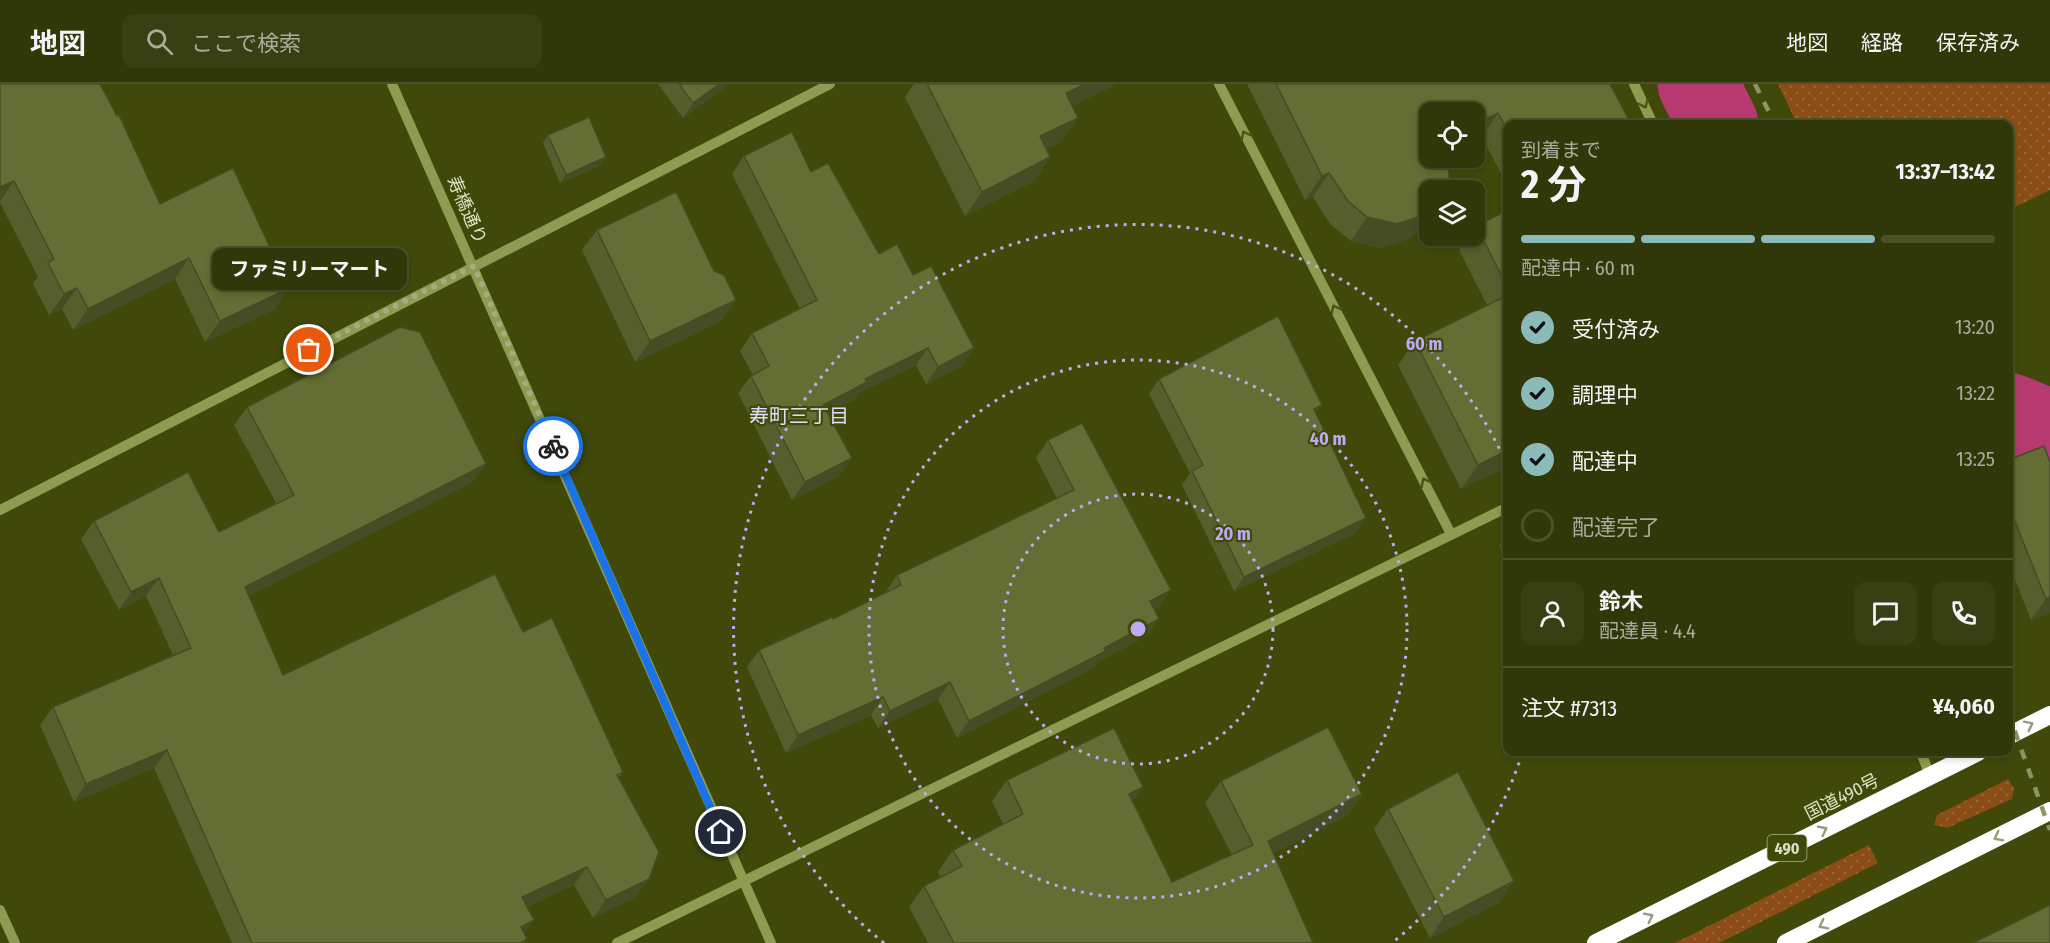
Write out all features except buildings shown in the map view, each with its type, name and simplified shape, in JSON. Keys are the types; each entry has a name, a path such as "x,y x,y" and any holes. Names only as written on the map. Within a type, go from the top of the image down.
{"highway":[{"path":"2013,734 2050,715"},
{"name":"国道490号","path":"1596,943 1970,756"},
{"path":"1786,943 2050,811"}],"street":[{"name":"寿橋通り","path":"392,84 771,943"},
{"path":"0,510 830,84"},
{"path":"1219,84 1451,534"},
{"path":"1634,84 1651,120"},
{"path":"617,943 1503,509"},
{"path":"1922,756 1930,776"},
{"path":"0,910 15,943"}],"shaded area":[{"path":"1778,84 2050,84 2050,190 2013,208 2013,120 1795,120"},
{"path":"2008,779 2014,788 2012,799 1947,828 1934,825 1937,815"},
{"path":"1869,845 1878,863 1719,943 1675,943"}],"waterway":[{"path":"1698,84 1716,120"},
{"path":"2013,415 2050,430"}],"railway":[{"path":"1755,84 1773,120"},
{"path":"2013,726 2050,830"}],"way so far":[{"path":"309,350 474,266 553,446"}],"place":[{"name":"ファミリーマート","path":"309,350"}],"district":[{"name":"寿町三丁目","path":"799,416"}],"route":[{"path":"553,446 721,832"}]}
